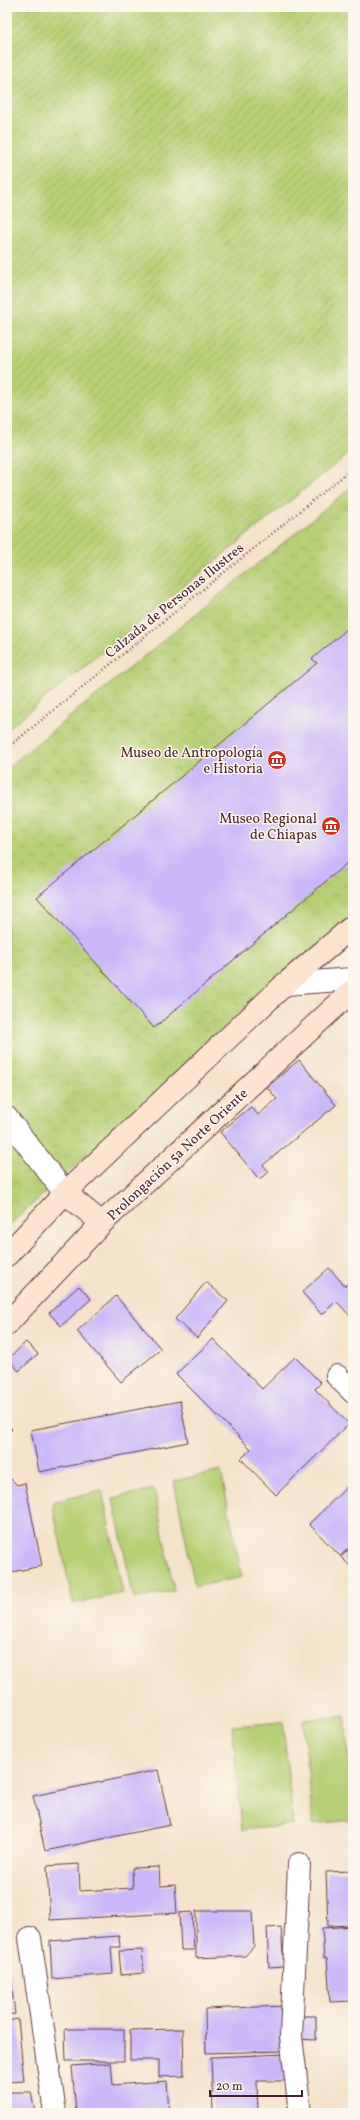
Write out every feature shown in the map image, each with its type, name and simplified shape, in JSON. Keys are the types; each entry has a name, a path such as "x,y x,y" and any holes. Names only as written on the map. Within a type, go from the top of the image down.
{"main road":[{"path":"7,1255 65,1193 285,984 353,926"},
{"name":"Prolongación 5a Norte Oriente","path":"7,1324 102,1223 353,990"},
{"path":"65,1193 102,1223"}],"street":[{"path":"285,984 353,979"},
{"path":"7,1118 65,1193"},
{"path":"337,1376 353,1392"},
{"path":"299,1864 291,2036 300,2113"},
{"path":"30,1938 55,2113"}],"path":[{"name":"Calzada de Personas Ilustres","path":"7,748 353,468"}],"green space":[{"path":"7,7 353,7 353,450 7,729"},
{"path":"353,486 353,915 7,1227 7,768"},
{"path":"221,1471 242,1577 195,1587 174,1481"},
{"path":"154,1489 174,1591 134,1599 113,1498"},
{"path":"102,1491 123,1593 73,1604 52,1502"},
{"path":"345,1716 353,1820 313,1824 303,1720"},
{"path":"283,1722 293,1825 242,1830 232,1726"}],"building":[{"name":"Museo de Antropología e Historia","path":"353,624 353,858 154,1028 37,897 317,663 312,659"},
{"path":"299,1060 336,1105 263,1165 269,1172 259,1179 220,1132 251,1107 258,1115 277,1099 267,1087"},
{"path":"329,1268 345,1286 353,1279 353,1319 336,1301 322,1315 302,1292"},
{"path":"206,1282 228,1301 197,1338 175,1319"},
{"path":"79,1286 91,1299 61,1326 49,1313"},
{"path":"116,1296 161,1349 121,1382 77,1331"},
{"path":"213,1339 262,1389 295,1357 321,1383 315,1389 349,1424 276,1495 241,1459 251,1449 176,1374"},
{"path":"26,1342 38,1354 19,1371 8,1359"},
{"path":"180,1401 188,1442 39,1472 31,1430"},
{"path":"7,1425 12,1429 7,1435"},
{"path":"7,1475 17,1485 25,1483 42,1566 7,1573"},
{"path":"353,1481 353,1544 340,1556 309,1524"},
{"path":"353,1545 353,1569 341,1557"},
{"path":"158,1770 170,1825 45,1851 33,1796"},
{"path":"79,1864 80,1891 133,1888 132,1868 159,1867 160,1886 175,1885 177,1913 50,1920 47,1866"},
{"path":"353,1871 353,1925 328,1926 326,1872"},
{"path":"196,1911 252,1911 254,1946 245,1956 196,1958"},
{"path":"192,1912 194,1950 181,1950 179,1913"},
{"path":"353,1926 353,2001 330,2002 327,1958 324,1958 322,1928"},
{"path":"281,1927 284,1966 269,1967 267,1928"},
{"path":"119,1936 120,1947 111,1947 113,1974 52,1979 50,1941"},
{"path":"142,1950 144,1973 121,1975 119,1951"},
{"path":"7,1972 10,1972 15,2014 7,2015"},
{"path":"284,2006 285,2051 206,2053 205,2009"},
{"path":"294,2016 316,2016 316,2040 294,2039"},
{"path":"18,2019 24,2081 7,2082 7,2021"},
{"path":"65,2029 124,2029 124,2061 66,2061"},
{"path":"183,2029 184,2076 159,2077 159,2060 130,2060 130,2030"},
{"path":"286,2054 287,2081 257,2081 258,2113 213,2113 211,2057"},
{"path":"111,2063 113,2085 167,2081 169,2113 76,2113 72,2066"},
{"path":"7,2092 31,2092 35,2113 7,2113"}],"place":[{"name":"Museo de Antropología e Historia","path":"277,760"},
{"name":"Museo Regional de Chiapas","path":"331,826"}]}
